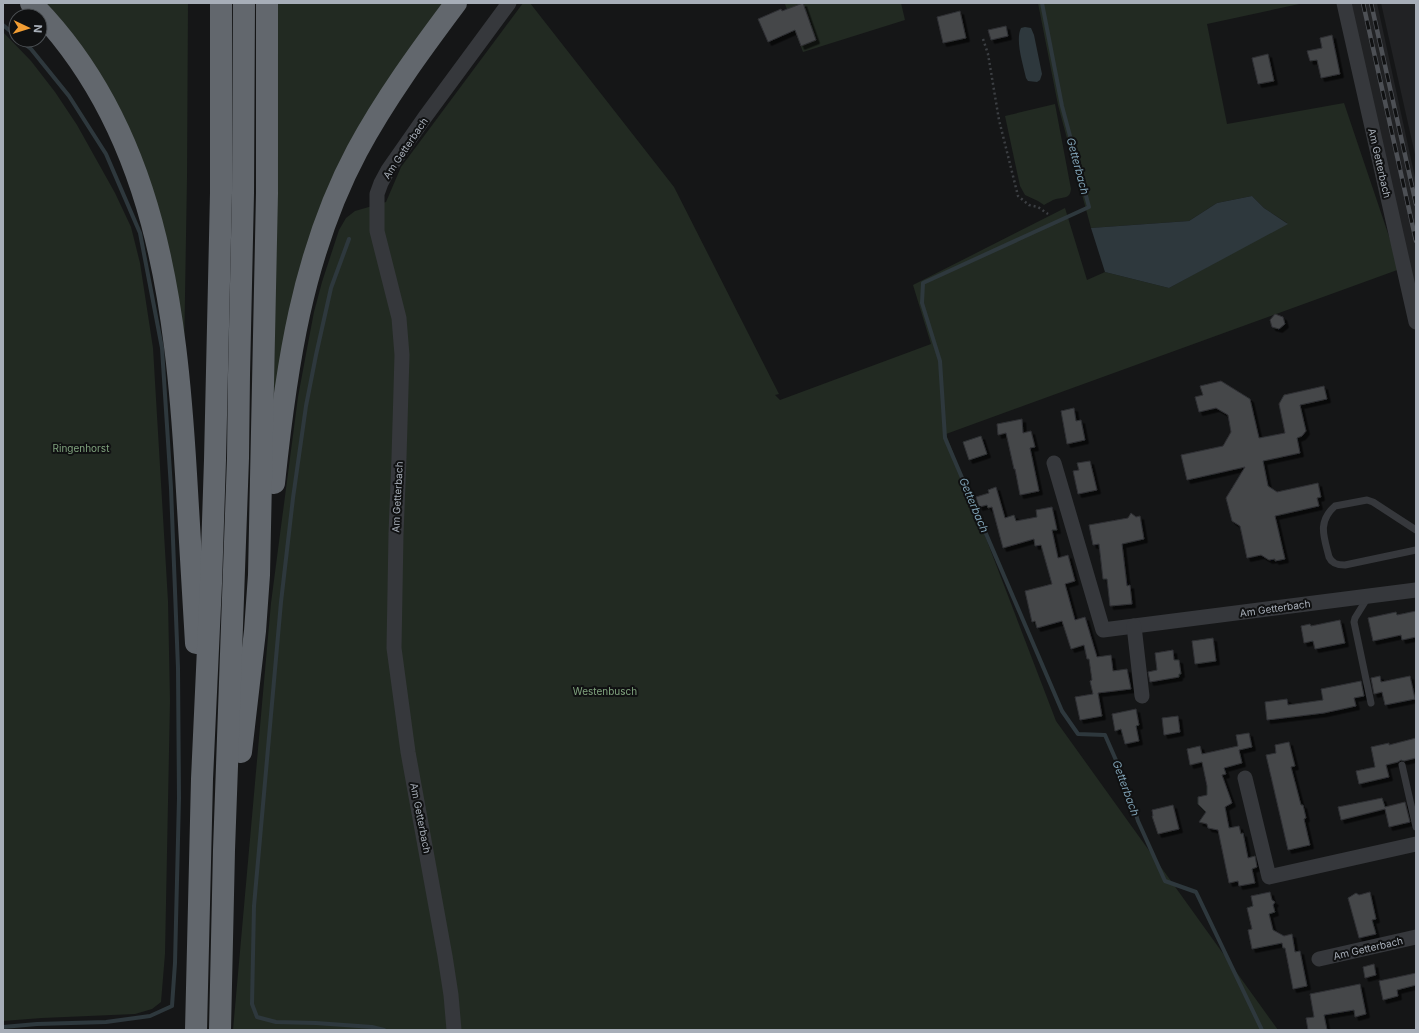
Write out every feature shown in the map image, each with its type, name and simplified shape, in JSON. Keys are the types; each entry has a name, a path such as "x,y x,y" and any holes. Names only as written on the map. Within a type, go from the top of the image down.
{"highway":[{"path":"31,3 52,24 75,55 103,98 116,123 143,191 159,253 166,287 176,356 181,405 190,533 202,778"},
{"path":"196,1030 202,778 215,460 221,194 221,3"},
{"path":"220,1030 224,850 238,458 243,193 244,3"},
{"path":"224,850 238,771 247,705 259,576 267,201 267,3"},
{"path":"259,576 273,495 291,351 301,301 316,250 344,177 372,123 391,93 456,3"}],"street":[{"name":"Am Getterbach","path":"454,1030 451,995 445,956 408,752 394,648 402,355 398,318 377,231 377,194 388,170 509,3"},
{"name":"Am Getterbach","path":"1344,3 1416,322"},
{"name":"Am Getterbach","path":"1054,463 1103,630 1416,590"},
{"path":"1134,626 1142,696"},
{"path":"1246,778 1269,877 1416,844"},
{"name":"Am Getterbach","path":"1319,958 1416,937"}],"lane":[{"path":"1416,530 1373,502 1367,500 1335,506 1332,508 1323,524 1323,531 1329,557 1331,561 1338,565 1345,565 1416,550"},
{"path":"1368,596 1354,622 1371,703"},
{"path":"1402,766 1416,827"}],"path":[{"path":"983,39 988,54 999,120 1018,196 1029,205 1038,207 1048,214"}],"shaded area":[{"path":"1349,3 1377,3 1416,182 1416,313"},
{"path":"1381,3 1416,3 1416,159"},
{"path":"1021,28 1031,28 1034,35 1042,74 1040,80 1037,82 1028,81 1026,78 1019,45 1019,33"},
{"path":"1252,196 1264,208 1288,224 1169,288 1105,272 1091,228 1189,221 1217,203"}],"green space":[{"path":"39,3 188,3 184,356 158,219 48,19 48,8 42,8"},
{"path":"278,3 448,3 371,114 272,423 274,374"},
{"name":"Westenbusch","path":"523,3 530,3 674,187 779,394 775,395 780,400 931,344 913,285 1065,208 1087,280 1105,272 1169,288 1287,223 1264,208 1252,196 1217,203 1189,221 1091,228 1058,105 1038,3 1304,3 1207,24 1227,124 1344,103 1400,269 946,434 1056,721 1278,1030 233,1030 271,603 298,397 314,312 322,282 339,230 346,218 355,211 386,202 401,167"},
{"path":"901,3 905,20 803,52 785,4"},
{"name":"Ringenhorst","path":"3,32 8,37 8,48 18,48 31,61 55,92 77,125 115,193 131,227 140,263 153,348 168,601 170,701 165,954 161,1002 152,1009 135,1014 3,1021"},
{"path":"1055,104 1071,189 1068,196 1054,199 1044,205 1025,195 1020,186 1005,116"}],"building":[{"path":"803,3 816,40 801,46 795,30 768,42 758,19 781,9 782,11"},
{"path":"960,11 966,38 943,43 937,17"},
{"path":"1006,26 1008,36 991,40 988,30"},
{"path":"1332,35 1340,74 1321,78 1317,60 1310,61 1307,51 1322,48 1320,38"},
{"path":"1268,54 1274,81 1258,84 1252,58"},
{"path":"1275,314 1283,317 1285,324 1279,329 1272,327 1270,320"},
{"path":"1221,381 1250,399 1259,438 1285,433 1279,404 1284,395 1324,386 1327,399 1300,405 1306,431 1302,436 1297,438 1300,453 1263,461 1268,486 1277,492 1318,483 1321,497 1317,498 1319,506 1275,516 1285,559 1275,561 1275,559 1269,560 1261,555 1247,558 1240,526 1232,521 1226,498 1245,467 1187,480 1181,455 1223,446 1231,432 1228,415 1216,408 1199,412 1195,397 1203,395 1200,386"},
{"path":"1074,408 1076,421 1081,420 1085,440 1067,444 1061,411"},
{"path":"1022,419 1023,433 1031,431 1035,447 1030,448 1039,491 1020,495 1006,433 998,435 997,424"},
{"path":"981,436 987,454 969,460 963,442"},
{"path":"1090,461 1097,490 1078,494 1073,471 1079,470 1077,463"},
{"path":"996,487 1005,518 1014,515 1016,521 1037,517 1036,510 1052,507 1057,530 1052,530 1058,558 1068,555 1075,581 1065,584 1075,620 1085,617 1097,657 1111,655 1113,671 1127,669 1131,689 1098,693 1102,716 1080,720 1075,697 1093,694 1090,681 1092,680 1089,659 1087,659 1084,645 1071,649 1062,621 1037,628 1035,621 1032,622 1025,591 1052,584 1041,545 1035,546 1034,539 1003,548 992,507 988,508 987,505 979,507 976,497 989,493 988,490"},
{"path":"1131,513 1136,517 1140,516 1144,539 1122,544 1127,586 1130,585 1132,604 1110,606 1107,579 1103,579 1099,544 1093,545 1089,525 1128,518"},
{"path":"1416,611 1416,637 1402,640 1401,635 1373,641 1368,618 1396,612 1397,615"},
{"path":"1340,620 1345,643 1315,649 1313,641 1304,643 1301,626 1310,624 1311,626"},
{"path":"1213,638 1216,661 1195,664 1192,641"},
{"path":"1173,650 1174,660 1179,660 1181,674 1179,674 1179,677 1150,682 1148,672 1157,670 1155,653"},
{"path":"1380,676 1381,682 1410,676 1415,699 1385,705 1382,692 1374,694 1371,678"},
{"path":"1361,681 1364,696 1354,698 1356,706 1324,713 1267,720 1265,702 1287,699 1288,705 1323,700 1321,689"},
{"path":"1136,709 1139,725 1136,726 1139,741 1125,744 1121,729 1115,731 1112,714"},
{"path":"1178,716 1180,732 1164,735 1162,718"},
{"path":"1249,733 1252,747 1239,750 1242,763 1224,768 1226,774 1222,775 1232,803 1225,807 1229,828 1239,826 1241,834 1243,833 1248,858 1255,856 1257,867 1252,869 1255,883 1239,886 1238,881 1229,883 1218,830 1208,828 1207,824 1199,822 1206,812 1198,804 1198,797 1207,795 1207,786 1202,762 1190,765 1187,749 1200,746 1202,754 1238,746 1236,735"},
{"path":"1416,738 1416,758 1404,761 1401,760 1386,765 1389,777 1359,784 1356,771 1375,767 1371,747 1389,743 1389,745"},
{"path":"1289,742 1295,766 1291,767 1301,805 1303,805 1306,818 1304,819 1310,845 1288,850 1266,755 1276,753 1275,745"},
{"path":"1382,798 1385,807 1405,802 1410,822 1389,827 1385,809 1341,820 1338,807"},
{"path":"1173,805 1179,829 1158,834 1152,816 1152,810"},
{"path":"1270,892 1272,900 1275,902 1273,905 1275,912 1269,914 1273,930 1284,936 1292,934 1295,952 1300,951 1307,986 1293,989 1285,948 1283,948 1282,943 1252,949 1248,930 1252,929 1247,908 1253,906 1251,896"},
{"path":"1370,892 1376,919 1372,920 1376,934 1359,938 1348,898 1356,893 1359,895"},
{"path":"1374,964 1376,975 1365,978 1363,967"},
{"path":"1416,973 1416,985 1397,990 1398,996 1383,1000 1379,981"},
{"path":"1360,984 1366,1014 1355,1017 1354,1010 1324,1015 1327,1030 1308,1030 1306,1018 1314,1017 1310,994"}],"waterway":[{"name":"Getterbach","path":"1042,3 1062,106 1089,207 923,283 922,303 940,361 945,438 1062,711 1078,734 1105,735 1126,783 1138,821 1165,881 1196,892 1262,1030"},
{"path":"3,25 8,29"},
{"path":"3,1027 37,1024 106,1022 150,1016 172,1006 175,963 179,798 178,668 171,488 162,348 140,233 106,154 69,96 30,48"},
{"path":"349,239 331,288 316,355 306,406 293,498 281,602 254,906 252,1004 257,1017 276,1022 372,1027 384,1030"}],"railway":[{"path":"1363,3 1416,241"},
{"path":"1371,3 1416,204"}]}
